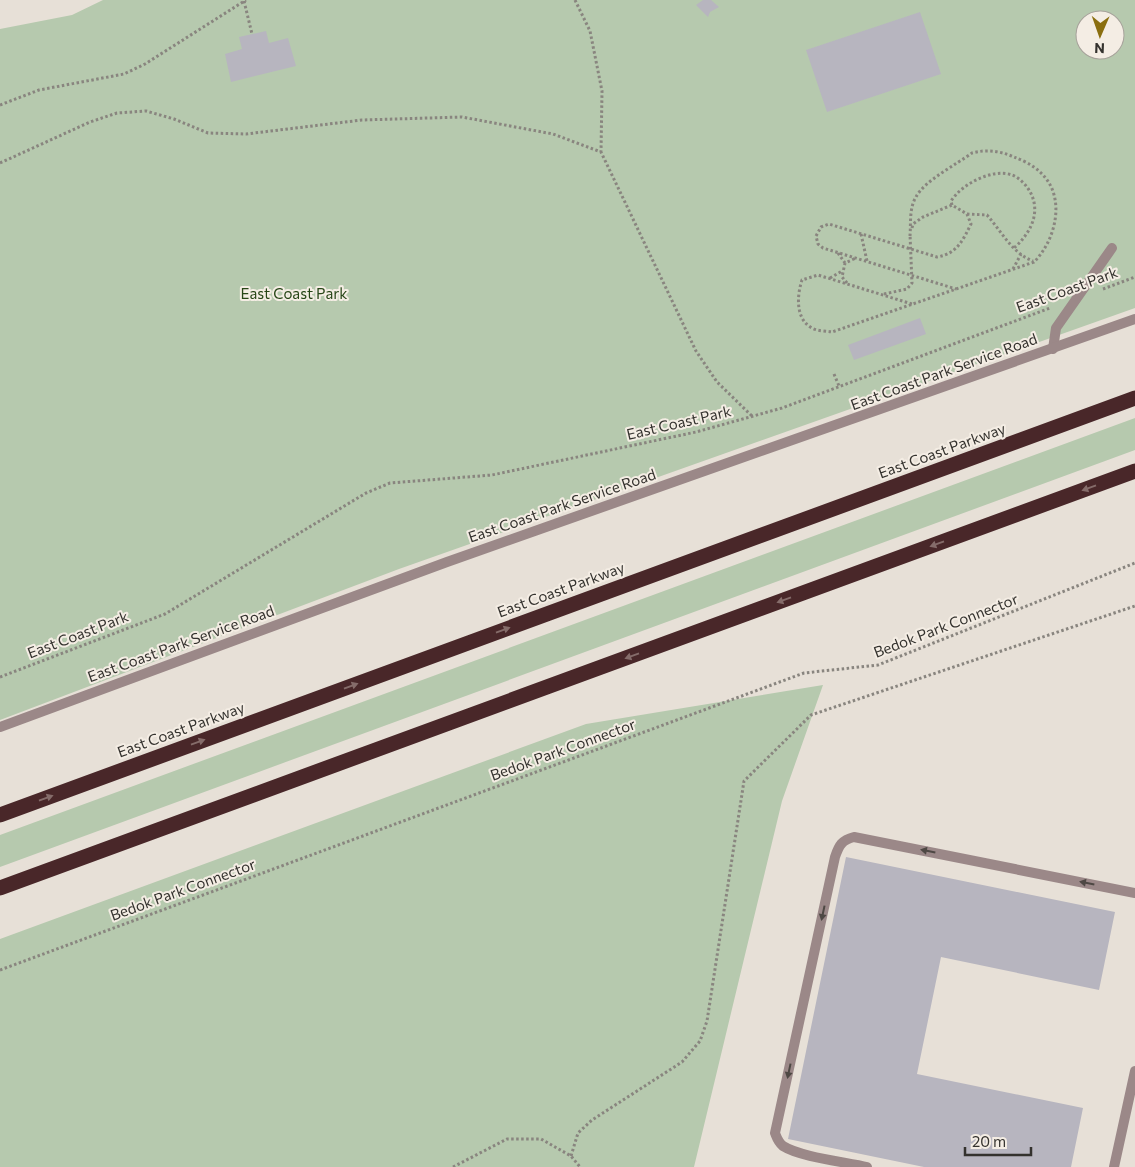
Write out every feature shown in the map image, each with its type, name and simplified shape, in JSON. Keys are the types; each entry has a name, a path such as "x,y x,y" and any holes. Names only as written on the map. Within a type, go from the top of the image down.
{"highway":[{"name":"East Coast Parkway","path":"0,815 1135,398"},
{"path":"0,888 1135,471"}],"street":[{"path":"1053,349 1056,328 1112,248"},
{"name":"East Coast Park Service Road","path":"0,727 447,562 1135,319"},
{"path":"867,1167 801,1152 784,1146 778,1141 776,1132 835,857 839,845 844,839 854,837 1135,893"},
{"path":"1114,1167 1135,1071"}],"path":[{"path":"0,105 14,98 39,90 124,74 145,64 245,0 252,34"},
{"path":"0,163 90,122 117,113 146,112 174,119 208,133 246,134 362,120 462,117 553,134 601,152 602,91 590,31 575,0"},
{"path":"881,294 907,289 912,283 910,249 912,210 916,197 924,187 972,153 982,151 1001,152 1022,160 1041,172 1053,190 1055,225 1041,255 1034,262 832,332 811,328 801,316 798,293 802,280 818,275 912,304"},
{"name":"East Coast Park","path":"601,152 696,351 717,382 752,416"},
{"path":"952,205 951,201 956,194 978,179 996,174 1012,175 1024,183 1032,194 1036,212 1025,238 1014,248"},
{"path":"952,205 967,214 987,216 1014,248 1034,262"},
{"path":"910,236 913,224 923,217 952,205"},
{"path":"956,289 823,248 818,244 816,236 821,227 829,224 937,257 944,256 961,245 971,224 967,214"},
{"path":"861,234 867,262"},
{"path":"838,252 845,263"},
{"path":"1013,269 1021,254"},
{"path":"847,284 842,277 842,271 845,263 856,258"},
{"path":"829,278 842,271"},
{"name":"East Coast Park","path":"0,677 165,614 366,493 390,483 492,475 696,432 752,416 839,386 1135,277"},
{"path":"834,374 839,386"},
{"name":"Bedok Park Connector","path":"0,970 804,673 878,665 1135,563"},
{"path":"571,1156 578,1133 592,1120 682,1062 700,1041 707,1021 744,781 811,715 1135,606"},
{"path":"453,1167 507,1139 542,1139 571,1156 580,1167"}],"green space":[{"name":"East Coast Park","path":"103,0 1135,0 1135,308 399,569 0,720 0,29 72,15"},
{"path":"1135,418 1135,450 0,867 0,835"},
{"path":"823,685 782,801 694,1167 0,1167 0,939 586,724"}],"building":[{"path":"703,0 711,0 719,7 710,12 708,17 696,5"},
{"path":"920,12 941,74 827,112 806,50"},
{"path":"266,31 269,43 288,38 296,66 231,82 225,54 242,49 239,37"},
{"path":"920,318 926,334 854,360 848,345"},
{"path":"846,857 1115,912 1099,990 941,957 917,1074 1083,1108 1071,1167 924,1167 788,1139"}]}
